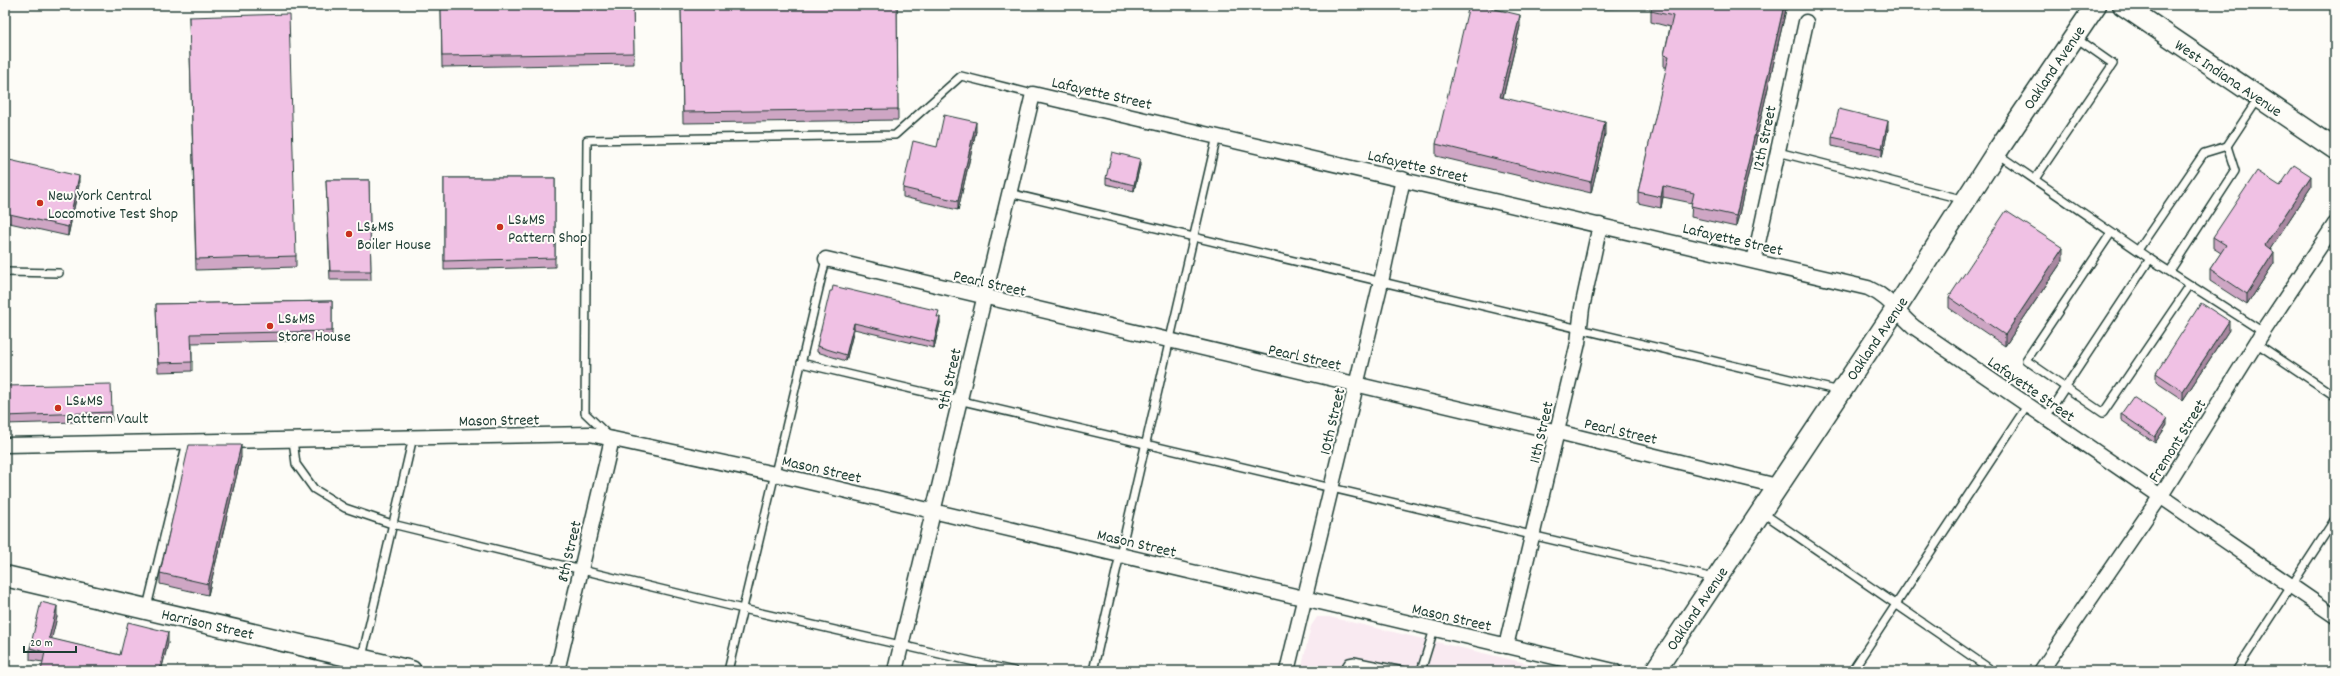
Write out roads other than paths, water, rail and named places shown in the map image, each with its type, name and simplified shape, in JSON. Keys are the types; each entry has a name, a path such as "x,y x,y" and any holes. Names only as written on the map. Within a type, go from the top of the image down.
{"street":[{"name":"Oakland Avenue","path":"1655,671 1896,309 1996,152 2096,5"},
{"name":"West Indiana Avenue","path":"2124,5 2335,149"},
{"name":"12th Street","path":"1754,261 1806,22"},
{"name":"Lafayette Street","path":"1033,94 1868,288 1889,299 1896,309 1914,327 2335,616"},
{"name":"9th Street","path":"895,671 1033,94"},
{"name":"10th Street","path":"1287,671 1381,282 1403,179"},
{"name":"Fremont Street","path":"2041,671 2160,497 2260,337 2335,224"},
{"name":"11th Street","path":"1506,646 1578,343 1582,308 1600,225"},
{"name":"Pearl Street","path":"826,259 1169,342 1558,432 1777,486"},
{"name":"Mason Street","path":"5,445 590,434 775,474 1614,671"},
{"name":"8th Street","path":"558,671 612,439"},
{"name":"Harrison Street","path":"5,576 362,660 398,670"}],"lane":[{"path":"2035,180 2113,64 2074,37"},
{"path":"612,439 585,413 587,140 895,135 961,76 1033,94"},
{"path":"2138,250 2204,153 2227,146 2259,97"},
{"path":"1093,671 1217,136"},
{"path":"2170,271 2234,171 2227,146"},
{"path":"1778,152 1965,200"},
{"path":"1996,152 2111,233 2190,284 2335,396"},
{"path":"1009,192 1840,391"},
{"path":"2111,233 2026,360 2103,413 2190,284"},
{"path":"728,671 826,259"},
{"path":"2045,418 2150,259"},
{"path":"5,272 59,273"},
{"path":"801,363 1716,578"},
{"path":"1852,671 2028,406"},
{"path":"362,660 413,437"},
{"path":"293,440 296,464 314,489 345,508 392,524 743,609 1014,671"},
{"path":"147,609 187,442"},
{"path":"1761,511 1993,671"},
{"path":"2236,671 2335,519"},
{"path":"1421,671 1434,629"},
{"path":"1343,671 1349,662 1354,661 1398,671"}],"place":[{"name":"New York Central Locomotive Test Shop","path":"40,203"},
{"name":"LS&MS Pattern Shop","path":"500,227"},
{"name":"LS&MS Boiler House","path":"349,234"},
{"name":"LS&MS Store House","path":"270,326"},
{"name":"LS&MS Pattern Vault","path":"58,408"}]}
